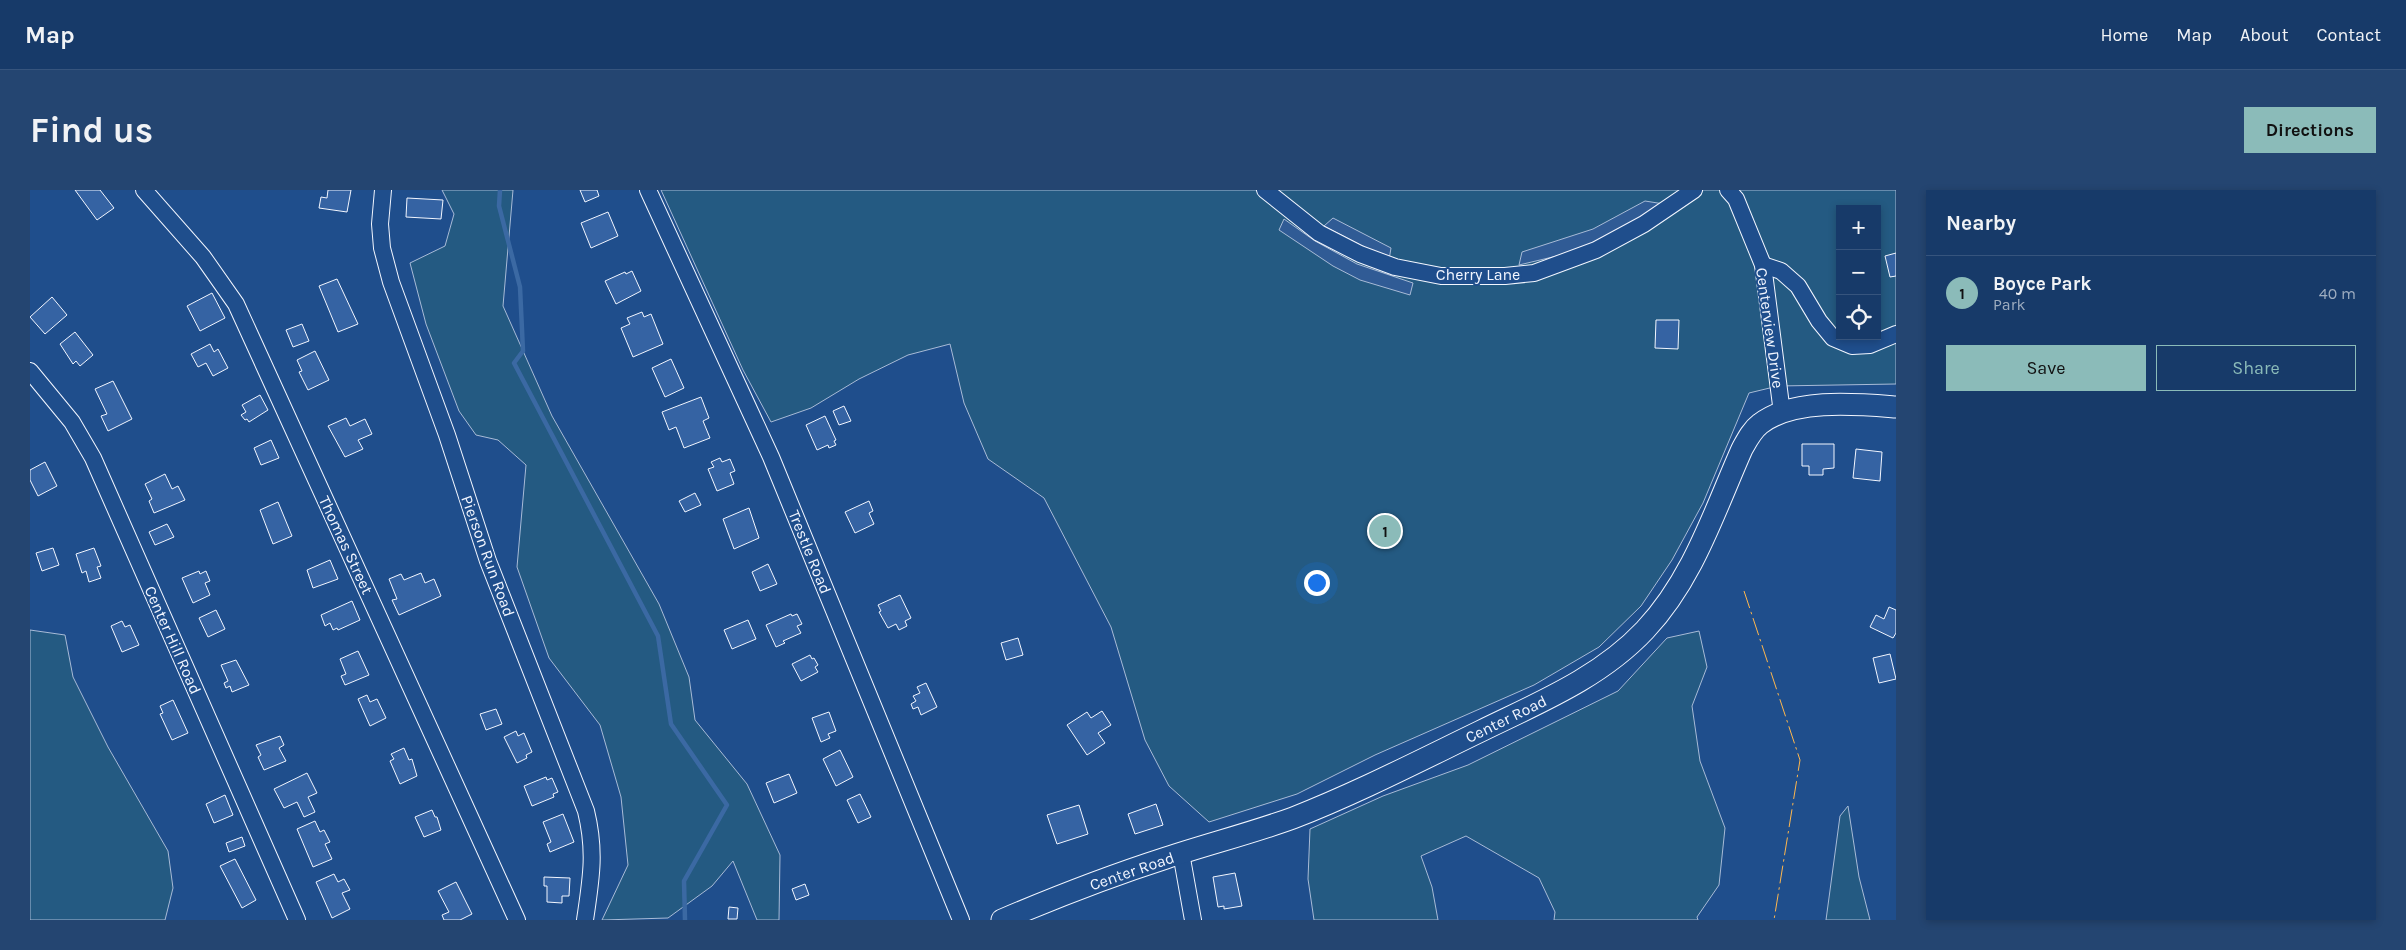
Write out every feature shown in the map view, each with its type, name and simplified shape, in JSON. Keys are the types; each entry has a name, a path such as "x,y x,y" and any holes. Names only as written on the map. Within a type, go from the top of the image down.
{"main road":[{"name":"Center Road","path":"1002,920 1060,896 1181,853 1294,817 1438,752 1551,697 1594,673 1644,631 1665,606 1690,568 1750,434 1761,423 1782,413 1809,405 1848,404 1896,407"}],"street":[{"name":"Thomas Street","path":"144,190 203,257 236,304 517,920"},
{"name":"Pierson Run Road","path":"383,190 380,224 382,248 391,282 446,435 488,561 586,811 592,835 593,855 585,920"},
{"name":"Trestle Road","path":"648,190 771,457 961,920"},
{"name":"Cherry Lane","path":"1264,190 1319,232 1360,254 1395,267 1441,276 1534,273 1596,250 1644,224 1694,190"},
{"name":"Centerview Drive","path":"1728,190 1736,199 1763,265 1782,413"},
{"path":"1763,265 1782,271 1798,286 1819,321 1833,338 1852,346 1870,345 1896,334"},
{"name":"Center Hill Road","path":"30,371 72,422 93,458 297,920"},
{"path":"1181,853 1194,920"}],"shaded area":[{"path":"442,190 513,190 503,306 552,416 659,604 689,677 695,720 747,784 780,855 779,920 757,920 733,861 712,886 668,918 602,920 628,865 621,797 600,725 549,658 517,567 526,465 498,440 476,435 459,411 426,324 410,263 445,246 454,214"},
{"path":"661,190 1896,190 1896,384 1778,386 1749,393 1703,503 1672,560 1641,606 1599,647 1534,685 1375,755 1297,794 1209,822 1169,786 1145,740 1111,627 1044,498 988,459 964,403 950,344 908,355 859,379 811,408 771,422 743,370"},
{"path":"1645,201 1664,204 1582,250 1519,265 1522,252 1593,229"},
{"path":"1333,218 1391,248 1389,260 1324,226"},
{"path":"1284,219 1315,241 1357,264 1413,283 1410,295 1360,280 1333,266 1279,230"},
{"path":"30,630 65,635 73,677 108,747 168,851 173,888 165,920 30,920"},
{"path":"1699,631 1707,667 1692,706 1700,761 1725,828 1719,885 1697,917 1698,920 1554,920 1555,912 1539,878 1466,836 1421,856 1432,887 1438,920 1314,920 1308,879 1310,829 1383,796 1468,765 1618,691 1667,638"},
{"path":"1848,806 1859,877 1870,920 1826,920 1840,816"}],"building":[{"path":"75,190 100,190 114,208 97,220"},
{"path":"328,190 351,190 347,212 319,208 321,197 327,198"},
{"path":"580,190 597,190 599,196 585,202"},
{"path":"407,198 443,200 441,219 406,217"},
{"path":"608,212 618,236 591,248 581,223"},
{"path":"1896,253 1896,276 1890,277 1885,256"},
{"path":"632,271 641,291 616,304 605,281"},
{"path":"337,279 358,324 338,332 319,286"},
{"path":"212,293 225,318 200,331 187,306"},
{"path":"52,297 67,315 45,334 30,317"},
{"path":"642,312 644,317 651,314 663,344 633,357 621,328 630,324 627,318"},
{"path":"1656,320 1679,320 1678,349 1655,348"},
{"path":"302,324 309,341 293,347 286,330"},
{"path":"75,332 93,355 80,366 76,361 73,364 60,344"},
{"path":"210,344 214,352 218,349 228,368 213,376 206,363 198,367 191,354"},
{"path":"315,351 329,380 308,390 299,372 302,371 297,360"},
{"path":"671,359 684,388 665,397 652,368"},
{"path":"113,381 132,419 108,431 101,416 107,414 95,389"},
{"path":"260,395 268,410 249,422 247,419 245,420 241,415 246,412 242,405"},
{"path":"701,397 709,418 703,421 710,438 684,448 676,427 669,430 662,412"},
{"path":"844,406 851,421 839,425 833,411"},
{"path":"825,416 836,440 834,441 836,445 829,448 828,445 817,450 806,425"},
{"path":"346,418 350,426 365,419 372,434 358,440 363,449 345,457 328,426"},
{"path":"271,440 279,458 261,465 254,448"},
{"path":"1802,444 1834,444 1834,468 1823,469 1823,475 1809,475 1809,466 1802,466"},
{"path":"1856,449 1882,452 1880,481 1853,478"},
{"path":"720,458 722,462 730,459 735,471 730,473 734,484 717,491 708,469 714,467 711,462"},
{"path":"45,462 57,486 38,496 30,480 30,470"},
{"path":"165,474 172,489 178,486 185,500 154,513 149,501 152,499 145,484"},
{"path":"695,493 701,505 685,512 679,501"},
{"path":"869,501 873,511 869,513 874,524 855,533 845,512"},
{"path":"278,502 292,536 273,544 260,510"},
{"path":"749,508 759,538 734,549 723,519"},
{"path":"167,524 174,537 155,545 149,532"},
{"path":"53,548 59,565 42,571 36,553"},
{"path":"94,548 101,566 97,567 101,578 89,582 86,571 82,573 76,554"},
{"path":"330,560 338,579 313,588 307,570"},
{"path":"768,564 777,584 760,591 752,572"},
{"path":"199,571 200,574 206,571 210,581 205,583 210,595 193,603 182,578"},
{"path":"421,573 425,583 434,579 441,596 399,615 392,600 397,599 389,579 401,574 404,580"},
{"path":"900,595 911,618 905,621 907,626 899,630 896,624 888,628 879,612 881,611 878,605"},
{"path":"352,601 360,620 338,630 337,628 333,630 330,623 325,626 321,615"},
{"path":"1889,607 1896,610 1896,633 1893,638 1870,627 1876,615 1884,619"},
{"path":"216,610 225,629 208,637 199,618"},
{"path":"791,614 792,616 797,614 802,624 797,626 801,633 783,641 785,643 776,647 766,625"},
{"path":"748,620 756,639 732,649 724,630"},
{"path":"122,621 125,627 130,625 139,645 122,652 111,626"},
{"path":"1018,638 1023,655 1006,660 1001,643"},
{"path":"358,651 369,675 345,685 341,676 346,674 340,659"},
{"path":"1890,654 1896,679 1879,683 1873,658"},
{"path":"810,655 818,665 815,667 818,672 801,681 792,664"},
{"path":"236,660 249,685 232,692 230,686 226,688 224,683 228,681 221,665"},
{"path":"926,683 937,707 921,715 918,707 913,709 911,704 916,701 913,696 920,693 917,687"},
{"path":"367,695 370,702 377,699 386,718 370,726 358,699"},
{"path":"173,700 188,733 172,740 160,714 163,713 160,706"},
{"path":"496,709 502,724 486,730 480,714"},
{"path":"1102,711 1111,725 1098,733 1105,743 1087,755 1067,725 1087,712 1091,718"},
{"path":"829,712 836,731 828,734 830,738 821,742 812,718"},
{"path":"516,731 518,736 524,733 532,752 526,755 527,758 517,763 504,737"},
{"path":"280,736 284,745 279,748 286,761 264,770 258,757 261,755 256,745"},
{"path":"404,748 409,760 412,759 417,776 400,784 390,761 394,759 391,754"},
{"path":"840,750 853,777 836,786 823,759"},
{"path":"307,773 317,793 308,797 315,812 304,817 297,802 284,808 274,789"},
{"path":"789,774 797,793 774,803 766,783"},
{"path":"546,777 547,780 552,778 558,792 553,794 554,797 532,806 524,786"},
{"path":"860,794 871,817 858,823 847,800"},
{"path":"225,795 233,815 214,823 206,804"},
{"path":"1156,804 1163,825 1135,834 1128,814"},
{"path":"1079,805 1088,834 1057,844 1047,815"},
{"path":"432,810 435,817 437,817 441,830 424,837 415,817"},
{"path":"563,814 574,842 550,852 547,844 551,842 543,822"},
{"path":"315,821 320,832 324,830 330,842 325,844 332,859 313,867 297,829"},
{"path":"242,837 245,846 229,852 226,843"},
{"path":"235,859 256,900 242,908 220,866"},
{"path":"1235,873 1242,906 1224,909 1224,906 1218,907 1213,877"},
{"path":"334,874 338,882 344,879 350,890 342,893 350,909 332,918 316,882"},
{"path":"544,877 570,878 569,896 562,896 562,903 547,902 547,886 544,886"},
{"path":"456,882 472,914 460,920 444,920 442,915 449,912 438,891"},
{"path":"805,884 809,895 796,900 792,889"},
{"path":"729,907 738,908 737,919 728,919"}],"waterway":[{"path":"500,190 499,206 520,287 523,351 514,363 658,636 671,724 727,805 684,881 685,920"}],"power":[{"path":"1744,591 1800,760 1774,920"}],"place":[{"name":"Boyce Park","path":"1385,531"}]}
